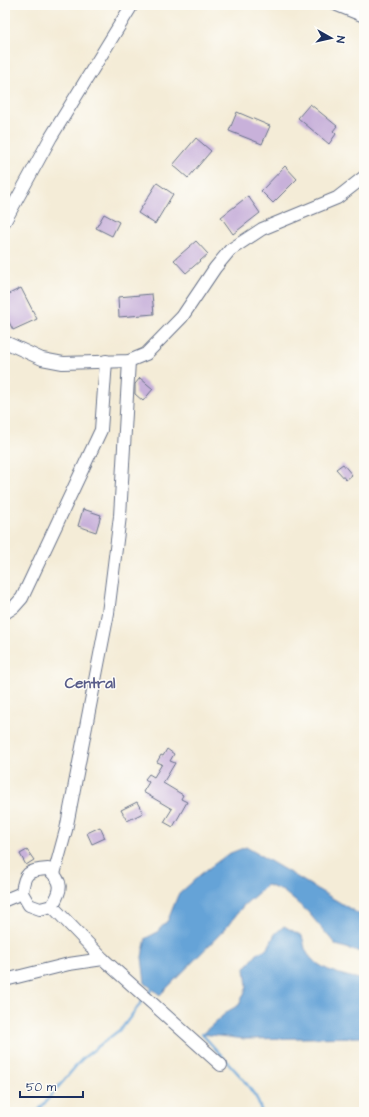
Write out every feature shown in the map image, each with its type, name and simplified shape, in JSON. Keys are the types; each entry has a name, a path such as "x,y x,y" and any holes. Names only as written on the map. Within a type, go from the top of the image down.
{"street":[{"path":"5,221 51,137 132,5"},
{"path":"336,5 364,16"},
{"path":"5,342 42,359 63,363 129,361 146,354 182,317 215,268 230,250 262,229 337,198 364,177"},
{"path":"5,613 14,607 22,598 101,430 106,361"},
{"path":"54,874 66,830 108,613 120,516 129,361"},
{"path":"48,869 54,874 59,880 60,893 52,906 40,908 29,905 22,893 24,879 34,870 48,869"},
{"path":"5,900 22,893"},
{"path":"52,906 103,959 160,1009 220,1065"},
{"path":"5,980 69,964 103,959"}],"water":[{"path":"246,847 364,917 364,953 336,945 307,911 283,891 267,885 243,906 226,928 160,995 145,983 142,957 146,938 156,933 168,920 178,895 201,874 228,854"},
{"path":"284,926 302,936 306,951 317,963 332,971 364,980 364,1037 245,1039 202,1034 228,1011 239,1005 247,987 245,968 258,953 268,948 275,934"}],"building":[{"path":"310,104 337,126 333,131 336,134 329,144 298,118"},
{"path":"237,112 270,126 262,144 229,131"},
{"path":"196,138 211,151 188,178 173,165"},
{"path":"285,166 297,179 273,203 261,191"},
{"path":"157,183 173,194 155,224 138,213"},
{"path":"248,196 260,213 233,234 221,217"},
{"path":"104,214 119,222 112,236 96,228"},
{"path":"196,241 208,254 186,273 174,260"},
{"path":"21,288 37,319 13,330 5,314 5,296"},
{"path":"152,294 154,314 119,317 118,297"},
{"path":"140,378 153,389 143,401 135,394 135,384"},
{"path":"343,464 352,475 346,480 336,469"},
{"path":"83,509 101,515 96,532 78,526"},
{"path":"167,749 174,754 170,761 175,763 163,783 183,795 181,799 187,802 173,827 164,822 172,809 143,792 149,782 145,779 149,774 154,777 162,764 157,762"},
{"path":"137,802 143,813 127,821 121,810"},
{"path":"100,827 105,838 92,844 87,833"},
{"path":"27,850 34,860 26,865 20,854"}],"waterway":[{"path":"147,995 152,989"},
{"path":"37,1112 82,1059 122,1028 143,1000"},
{"path":"202,1034 243,1079 256,1097 262,1112"}],"district":[{"name":"Central","path":"90,683"}]}
